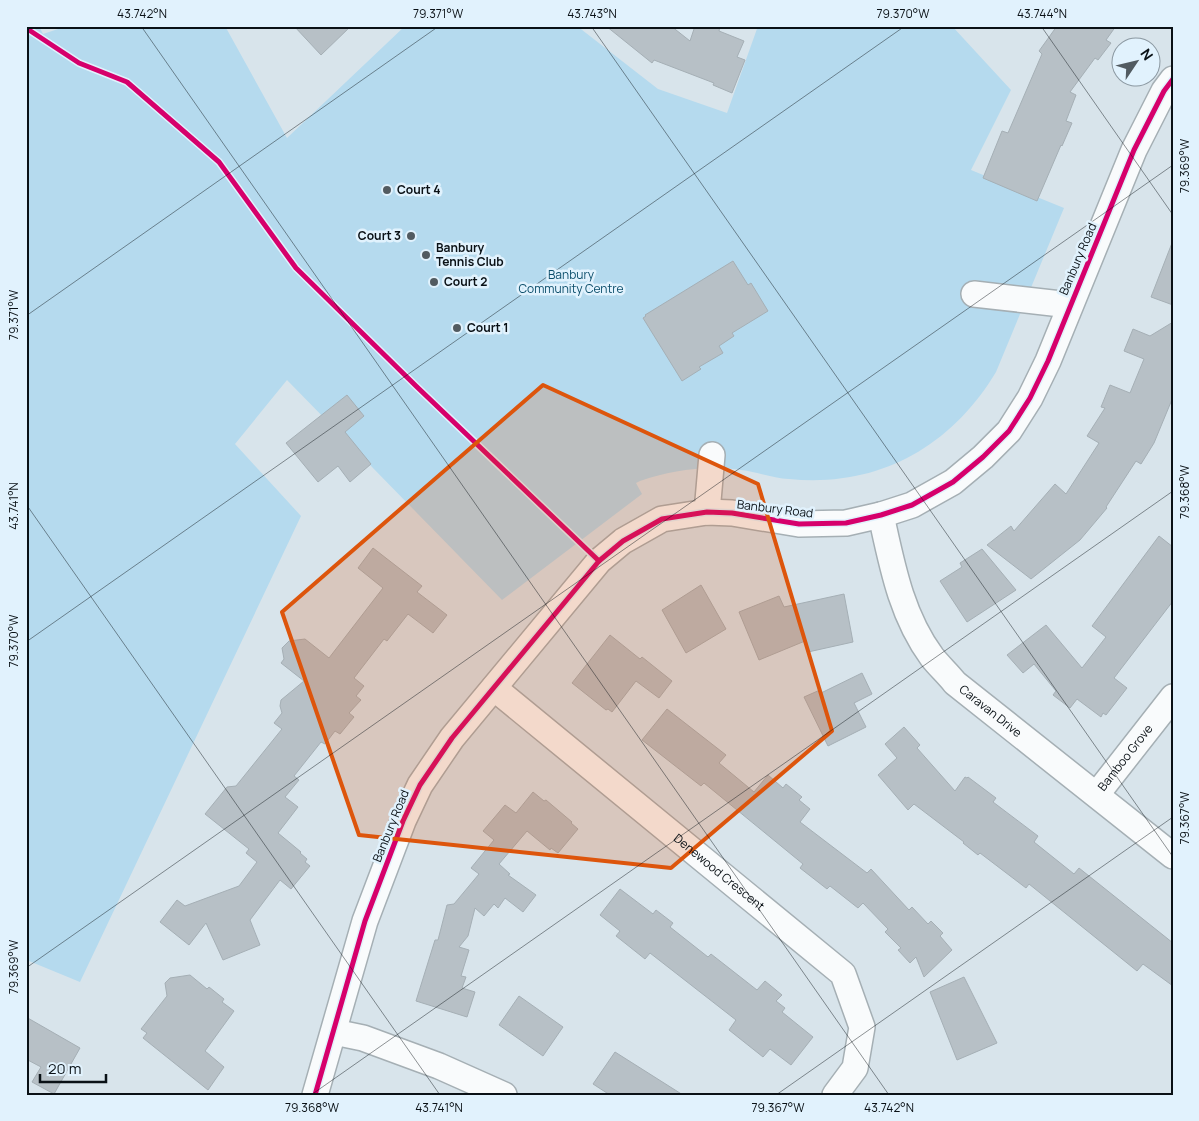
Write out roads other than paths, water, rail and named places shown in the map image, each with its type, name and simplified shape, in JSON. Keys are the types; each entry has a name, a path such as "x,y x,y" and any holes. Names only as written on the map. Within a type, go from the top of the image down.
{"street":[{"name":"Banbury Road","path":"315,1095 365,921 403,821 420,785 452,738 599,561 623,541 662,519 707,512 732,513 799,524 846,523 881,515 912,505 953,482 983,457 1009,431 1030,398 1048,361 1134,150 1164,91 1173,79"},
{"path":"974,294 1070,306"},
{"path":"707,512 712,455"},
{"name":"Caravan Drive","path":"881,515 901,598 914,629 932,658 955,683 1173,856"},
{"name":"Denewood Crescent","path":"494,688 843,974 862,1027 855,1068 835,1095"},
{"name":"Bamboo Grove","path":"1097,794 1173,697"},
{"path":"334,1032 372,1041 439,1066 504,1095"}],"place":[{"name":"Court 4","path":"387,190"},
{"name":"Court 3","path":"411,236"},
{"name":"Banbury Tennis Club","path":"426,255"},
{"name":"Court 2","path":"434,282"},
{"name":"Court 1","path":"457,328"}],"park label":[{"name":"Banbury Community Centre","path":"571,282"}]}
